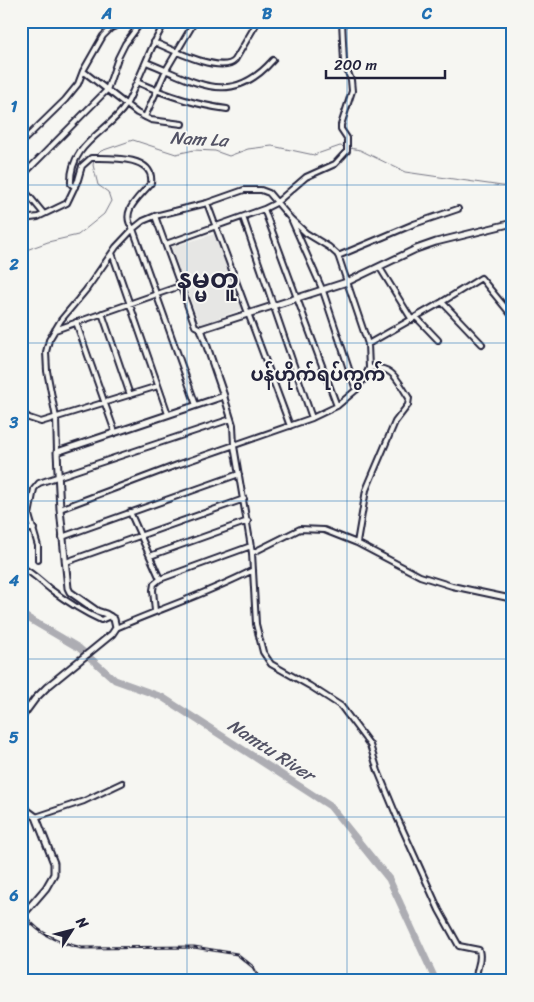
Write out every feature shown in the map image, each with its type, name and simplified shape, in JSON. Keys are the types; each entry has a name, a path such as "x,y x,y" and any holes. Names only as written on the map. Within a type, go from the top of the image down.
{"main road":[{"path":"21,718 34,699 112,634 116,628 114,619 97,611 70,592 62,537 57,452 224,396 202,329 323,291 380,268 416,249 436,242 511,225"},
{"path":"21,806 36,817 54,863 54,874 46,888 21,917"}],"street":[{"path":"21,143 65,100 78,84 83,71 103,36 111,28 128,21"},
{"path":"21,177 107,90 125,44 142,21"},
{"path":"75,188 71,184 71,175 80,153 93,137 126,106 154,42 166,21"},
{"path":"145,117 166,70 195,21"},
{"path":"154,42 214,64 232,64 258,21"},
{"path":"166,244 243,217 276,203 306,177 335,164 347,150 347,138 341,129 341,125 352,91 351,80 344,62 342,21"},
{"path":"146,62 210,88 228,88 247,82 266,68 273,60"},
{"path":"83,71 126,106 145,117 151,120 182,124"},
{"path":"137,82 201,106 227,109"},
{"path":"23,219 38,217 66,203 75,188 82,166 91,158 133,161 147,168 150,173 151,183 131,206 127,216 128,221 133,229 196,405"},
{"path":"21,186 44,214"},
{"path":"57,452 56,418 49,387 46,352 49,340 112,253 133,229 143,221 155,216 207,203 244,190 261,190 269,194 306,233 329,247 338,256 368,344 369,368 356,390 337,406 312,418 177,465 60,509"},
{"path":"207,203 290,426"},
{"path":"264,209 337,406"},
{"path":"338,256 414,224 458,209"},
{"path":"155,216 195,326 202,329"},
{"path":"243,217 312,418"},
{"path":"291,219 323,291 356,390"},
{"path":"112,253 168,414"},
{"path":"380,268 414,318 438,340"},
{"path":"368,344 481,278 512,315"},
{"path":"55,330 180,286"},
{"path":"442,302 482,344"},
{"path":"102,313 130,395"},
{"path":"76,322 115,432"},
{"path":"512,366 513,355"},
{"path":"357,543 366,490 395,422 408,405 409,398 394,375 388,370 381,367 369,368"},
{"path":"21,412 29,418 41,422 158,386"},
{"path":"224,396 232,420 238,474 248,521 252,553 256,624 264,652 271,664 341,706 370,745 378,771 397,817 439,910 459,946 479,950 482,958 476,974 477,981"},
{"path":"38,560 38,546 29,515 34,489 43,481 232,420"},
{"path":"62,537 238,474"},
{"path":"66,562 244,499"},
{"path":"130,512 160,579"},
{"path":"150,556 248,521"},
{"path":"252,553 300,528 324,530 357,543 420,576 452,586 513,599"},
{"path":"21,530 34,529"},
{"path":"155,611 153,590 154,584 160,579 251,546"},
{"path":"21,567 62,598 93,616 101,620 110,616"},
{"path":"116,628 155,611 208,592 253,570"},
{"path":"36,817 84,801 122,783"}],"shaded area":[{"path":"215,234 242,309 200,325 171,247"}],"waterway":[{"name":"Nam La","path":"95,157 101,151 133,140 176,154 194,150 215,151 229,156 248,149 272,146 314,155 340,146 360,150 405,172 509,187 513,182"},
{"name":"Nam La","path":"21,252 48,242 78,235 104,214 111,201 108,192 98,185 93,165 94,161"},
{"name":"Namtu River","path":"21,614 79,648 115,680 162,697 330,806 389,879 436,981"}],"railway":[{"path":"21,907 31,923 38,929 46,935 73,946 82,948 194,947 237,954 253,967 261,981"}],"district":[{"name":"နမ္မတူ","path":"208,279"},
{"name":"ပန်ဟိုက်ရပ်ကွက်","path":"318,374"}]}
